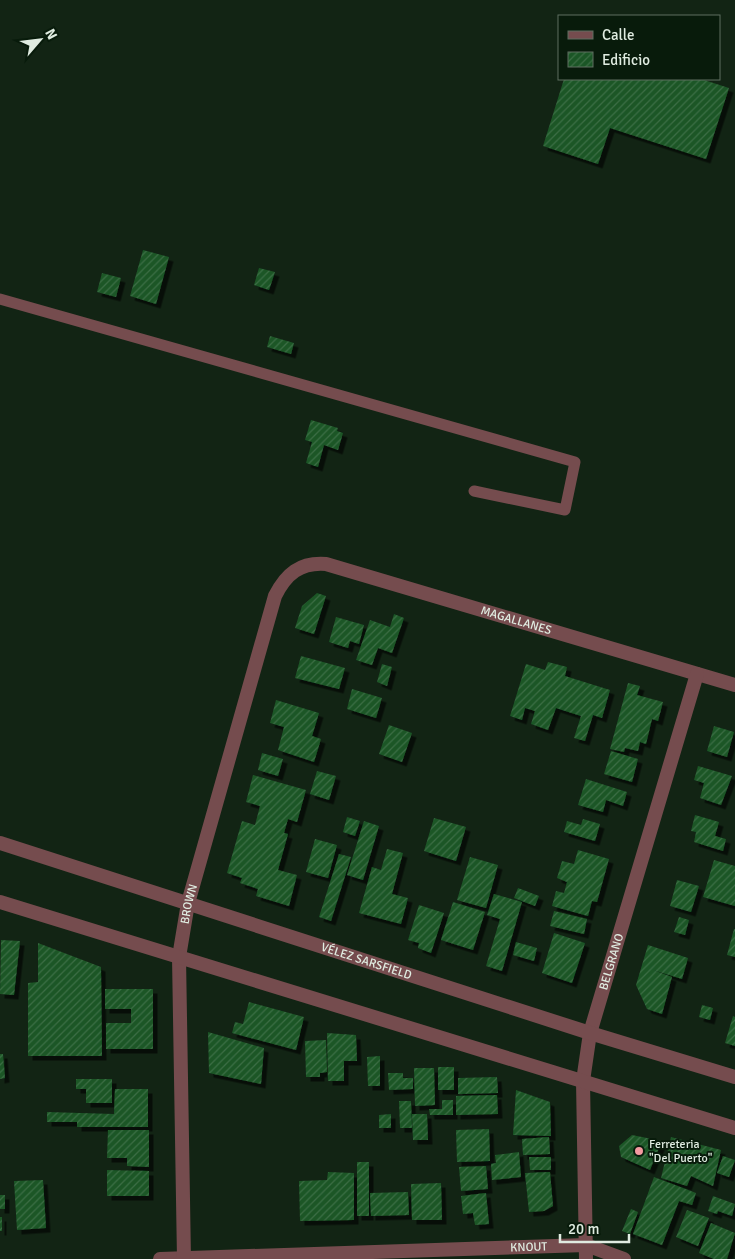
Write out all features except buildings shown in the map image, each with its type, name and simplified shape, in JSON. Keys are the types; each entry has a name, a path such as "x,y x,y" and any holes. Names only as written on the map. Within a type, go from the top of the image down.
{"street":[{"name":"MAGALLANES","path":"298,568 316,563 326,564 735,685"},
{"name":"BROWN","path":"184,1259 179,957 188,903 275,596 285,578 298,568"},
{"name":"BELGRANO","path":"586,1252 583,1081 590,1033 697,674"},
{"name":"VÉLEZ SARSFIELD","path":"0,842 590,1033 735,1077"},
{"path":"0,902 735,1128"},
{"name":"KNOUT","path":"160,1259 586,1252 624,1259"}],"lane":[{"path":"0,299 575,462 565,510 474,491"}],"place":[{"name":"Ferreteria \"Del Puerto\"","path":"639,1151"}]}
